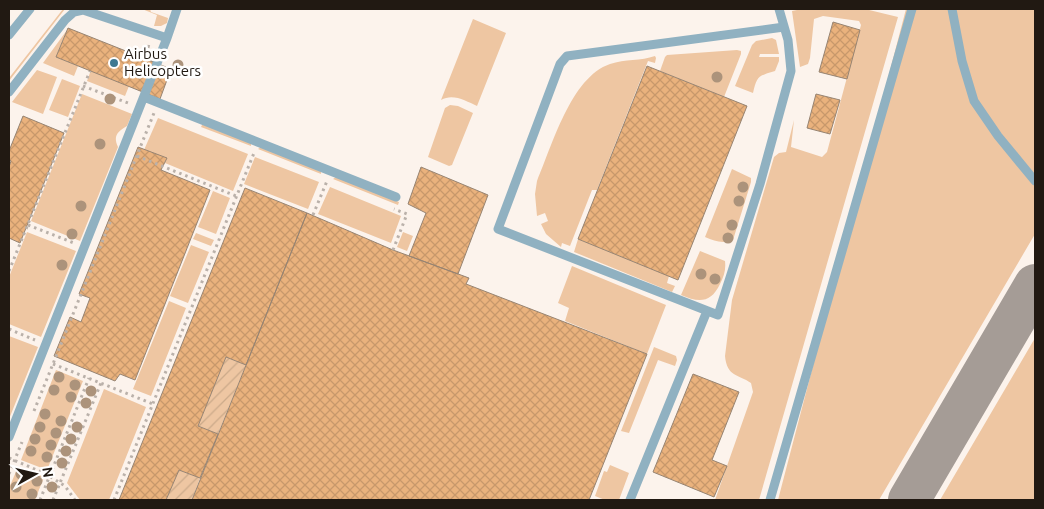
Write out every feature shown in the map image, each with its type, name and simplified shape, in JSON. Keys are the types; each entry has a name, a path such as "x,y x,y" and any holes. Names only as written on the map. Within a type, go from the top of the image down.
{"lane":[{"path":"9,35 30,9"},
{"path":"9,436 168,38 177,9"},
{"path":"779,9 784,27 790,56 791,71 760,184 718,315 498,228 560,64 568,56 784,27"},
{"path":"770,500 912,9"},
{"path":"952,9 962,61 974,101 998,136 1035,181"},
{"path":"9,92 65,20 74,12 83,10 168,38"},
{"path":"144,96 396,197"},
{"path":"630,500 707,311"}],"path":[{"path":"9,271 90,71"},
{"path":"83,86 134,105"},
{"path":"32,416 154,113"},
{"path":"114,500 254,152"},
{"path":"137,156 236,196"},
{"path":"313,215 331,171"},
{"path":"28,225 84,247"},
{"path":"9,329 46,344"},
{"path":"54,364 153,404"},
{"path":"40,500 89,378"},
{"path":"53,500 101,383"},
{"path":"9,474 25,434"},
{"path":"9,458 60,482 75,500"}],"shaded area":[{"path":"63,9 65,9 9,81 9,78"},
{"path":"142,9 150,9 151,12 168,18 167,23 161,26 154,26 157,15"},
{"path":"802,9 865,9 898,17 759,500 715,500 753,392 751,383 734,374 728,368 725,356 732,300 774,157 779,153 786,152 794,120 791,147 822,157 827,152 861,25 859,21 823,16 814,19 810,58 808,64 800,67 792,11"},
{"path":"906,9 1035,9 1035,234 879,500 778,500"},
{"path":"473,19 506,33 477,106 464,100 450,97 441,100"},
{"path":"67,30 56,57 78,66 74,76 43,63"},
{"path":"772,38 776,40 779,54 760,54 759,57 779,57 775,71 765,74 757,80 753,93 735,86 752,45 756,41"},
{"path":"741,51 741,54 724,97 660,71 667,55"},
{"path":"655,56 655,63 648,61 597,190 592,190 570,246 562,243 561,247 546,234 541,224 548,221 545,213 537,216 535,194 537,181 564,114 584,83 596,71 616,62"},
{"path":"37,70 57,77 43,114 12,102"},
{"path":"91,70 129,86 125,96 87,81"},
{"path":"62,79 80,86 68,117 49,110"},
{"path":"82,94 132,114 127,126 116,137 118,147 80,241 31,221"},
{"path":"450,105 458,106 473,113 452,165 449,166 428,157 445,108"},
{"path":"158,118 248,154 233,191 165,163 166,158 144,150"},
{"path":"203,123 251,142 251,146 201,127"},
{"path":"261,147 321,170 321,174 258,149"},
{"path":"255,157 319,182 308,209 244,184"},
{"path":"732,169 751,178 751,182 733,240 719,242 705,237"},
{"path":"336,177 399,202 398,205 333,179"},
{"path":"330,187 401,216 391,243 318,214"},
{"path":"213,191 230,198 216,234 198,227"},
{"path":"27,232 76,251 41,337 9,324 9,277"},
{"path":"403,232 413,236 407,251 397,247"},
{"path":"196,233 214,240 211,246 193,239"},
{"path":"578,239 669,276 667,283 675,286 672,292 574,252"},
{"path":"191,245 209,252 188,303 170,296"},
{"path":"700,251 725,261 723,278 713,295 704,300 681,295"},
{"path":"572,266 666,305 647,354 565,321 569,308 558,303"},
{"path":"169,301 186,308 151,396 133,389"},
{"path":"9,336 38,347 9,419"},
{"path":"1035,338 1035,500 940,500"},
{"path":"654,347 676,356 675,366 658,360 629,433 621,431"},
{"path":"226,357 246,365 218,434 198,426"},
{"path":"56,370 83,381 47,470 21,460"},
{"path":"104,389 146,407 109,500 80,500 67,483"},
{"path":"610,465 629,473 619,500 605,500 595,496 604,471 607,472"},
{"path":"18,467 44,477 35,500 9,500 9,488"},
{"path":"179,470 200,478 192,500 166,500"}],"building":[{"path":"833,22 860,30 847,79 819,72"},
{"name":"Airbus Helicopters","path":"68,28 171,69 160,99 56,57"},
{"path":"647,66 747,106 678,280 578,239"},
{"path":"816,94 840,100 830,134 807,128"},
{"path":"23,116 64,133 20,243 9,238 9,167 11,161 9,159 9,151"},
{"path":"138,147 167,158 161,170 210,190 135,380 120,374 115,381 54,356 70,317 81,322 90,298 79,294"},
{"path":"421,167 488,195 458,274 409,256 426,213 408,204"},
{"path":"245,188 307,213 246,365 226,357 198,426 218,434 200,478 179,470 166,500 119,500"},
{"path":"307,213 393,250 469,278 466,284 647,354 589,500 192,500"},
{"path":"693,374 739,392 712,460 727,466 714,497 653,472"}],"taxiway":[{"path":"909,500 1035,285"}],"place":[{"name":"Airbus Helicopters","path":"114,63"}]}
